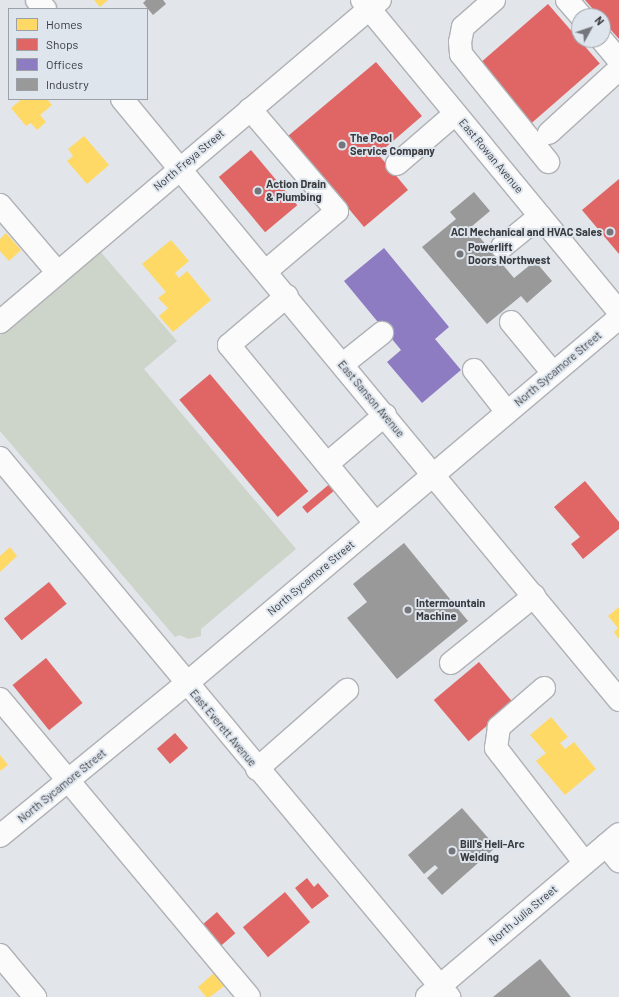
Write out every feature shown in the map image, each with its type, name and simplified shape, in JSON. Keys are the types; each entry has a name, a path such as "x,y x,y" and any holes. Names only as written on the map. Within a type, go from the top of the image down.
{"street":[{"path":"37,0 44,8"},
{"path":"494,0 463,27 460,42 461,54 548,162"},
{"path":"567,0 574,8"},
{"name":"North Freya Street","path":"0,322 180,167 250,109 370,3"},
{"name":"East Rowan Avenue","path":"370,3 455,114 619,312"},
{"path":"609,48 619,60"},
{"path":"549,132 619,69"},
{"name":"East Sanson Avenue","path":"123,100 287,296 619,700"},
{"path":"250,109 337,211 266,271"},
{"path":"397,164 455,114"},
{"path":"0,205 58,272"},
{"path":"502,247 540,216"},
{"path":"287,296 229,345 375,523"},
{"name":"North Sycamore Street","path":"0,836 186,684 619,318"},
{"path":"511,322 553,373"},
{"path":"343,364 382,333"},
{"path":"474,370 507,412"},
{"path":"327,464 385,415"},
{"name":"East Everett Avenue","path":"0,458 257,769 439,993"},
{"path":"451,663 534,596"},
{"path":"544,688 499,727 496,748 585,863"},
{"path":"257,769 347,690"},
{"path":"0,699 249,997"},
{"name":"North Julia Street","path":"439,993 585,863 615,847"},
{"path":"0,955 35,997"}],"shaded area":[{"path":"99,250 177,341 144,369 296,549 201,629 201,636 189,639 179,635 175,637 0,431 0,335"}],"building: Homes":[{"path":"94,0 108,0 100,7"},
{"path":"21,100 48,100 52,105 40,115 46,122 37,130 31,123 26,126 11,108"},
{"path":"84,136 109,165 87,184 67,161 73,156 68,149"},
{"path":"6,233 21,250 9,261 0,251 0,239"},
{"path":"171,240 189,261 175,273 179,278 187,271 211,300 173,332 159,316 168,308 158,298 166,292 142,264"},
{"path":"10,547 17,556 0,572 0,556"},
{"path":"619,607 619,639 614,632 618,628 608,616"},
{"path":"551,717 568,737 560,743 565,749 574,742 596,769 565,795 536,761 546,753 530,735"},
{"path":"0,755 8,765 0,771"},
{"path":"214,973 224,986 210,997 206,997 198,987"}],"building: Shops":[{"path":"585,0 619,0 619,39 611,30 611,8 592,8"},
{"path":"548,4 571,30 571,48 586,48 600,64 530,125 478,65"},
{"name":"The Pool Service Company","path":"376,62 422,116 378,154 408,190 364,227 288,136"},
{"name":"Action Drain & Plumbing","path":"251,150 297,205 265,232 219,177"},
{"name":"ACI Mechanical and HVAC Sales","path":"619,179 619,254 582,210"},
{"path":"210,374 308,491 278,517 179,400"},
{"path":"585,481 619,522 619,529 583,559 571,544 580,537 554,507"},
{"path":"332,482 337,488 307,513 302,507"},
{"path":"49,582 67,604 22,640 4,619"},
{"path":"46,658 83,703 49,730 13,685"},
{"path":"479,662 514,703 469,741 434,700"},
{"path":"175,733 188,748 170,764 157,749"},
{"path":"307,878 314,887 318,883 329,896 312,909 295,888"},
{"path":"285,892 310,922 268,957 243,927"},
{"path":"217,912 235,933 216,950 197,929"}],"building: Offices":[{"path":"384,248 449,327 435,339 461,370 422,403 387,362 401,350 344,281"}],"building: Industry":[{"path":"146,0 163,0 166,4 153,15 143,3"},
{"name":"Powerlift Doors Northwest","path":"474,192 490,211 471,227 514,278 535,261 552,281 527,303 521,296 487,324 422,247 456,219 450,212"},
{"name":"Intermountain Machine","path":"404,543 468,621 397,679 347,618 367,602 353,584"},
{"name":"Bill's Heli-Arc Welding","path":"462,808 496,847 442,895 427,878 438,868 435,865 424,874 408,855"},
{"path":"540,959 571,997 493,997"}],"place":[{"name":"The Pool Service Company","path":"342,145"},
{"name":"Action Drain & Plumbing","path":"258,191"},
{"name":"ACI Mechanical and HVAC Sales","path":"610,232"},
{"name":"Powerlift Doors Northwest","path":"460,254"},
{"name":"Intermountain Machine","path":"408,610"},
{"name":"Bill's Heli-Arc Welding","path":"452,851"}]}
